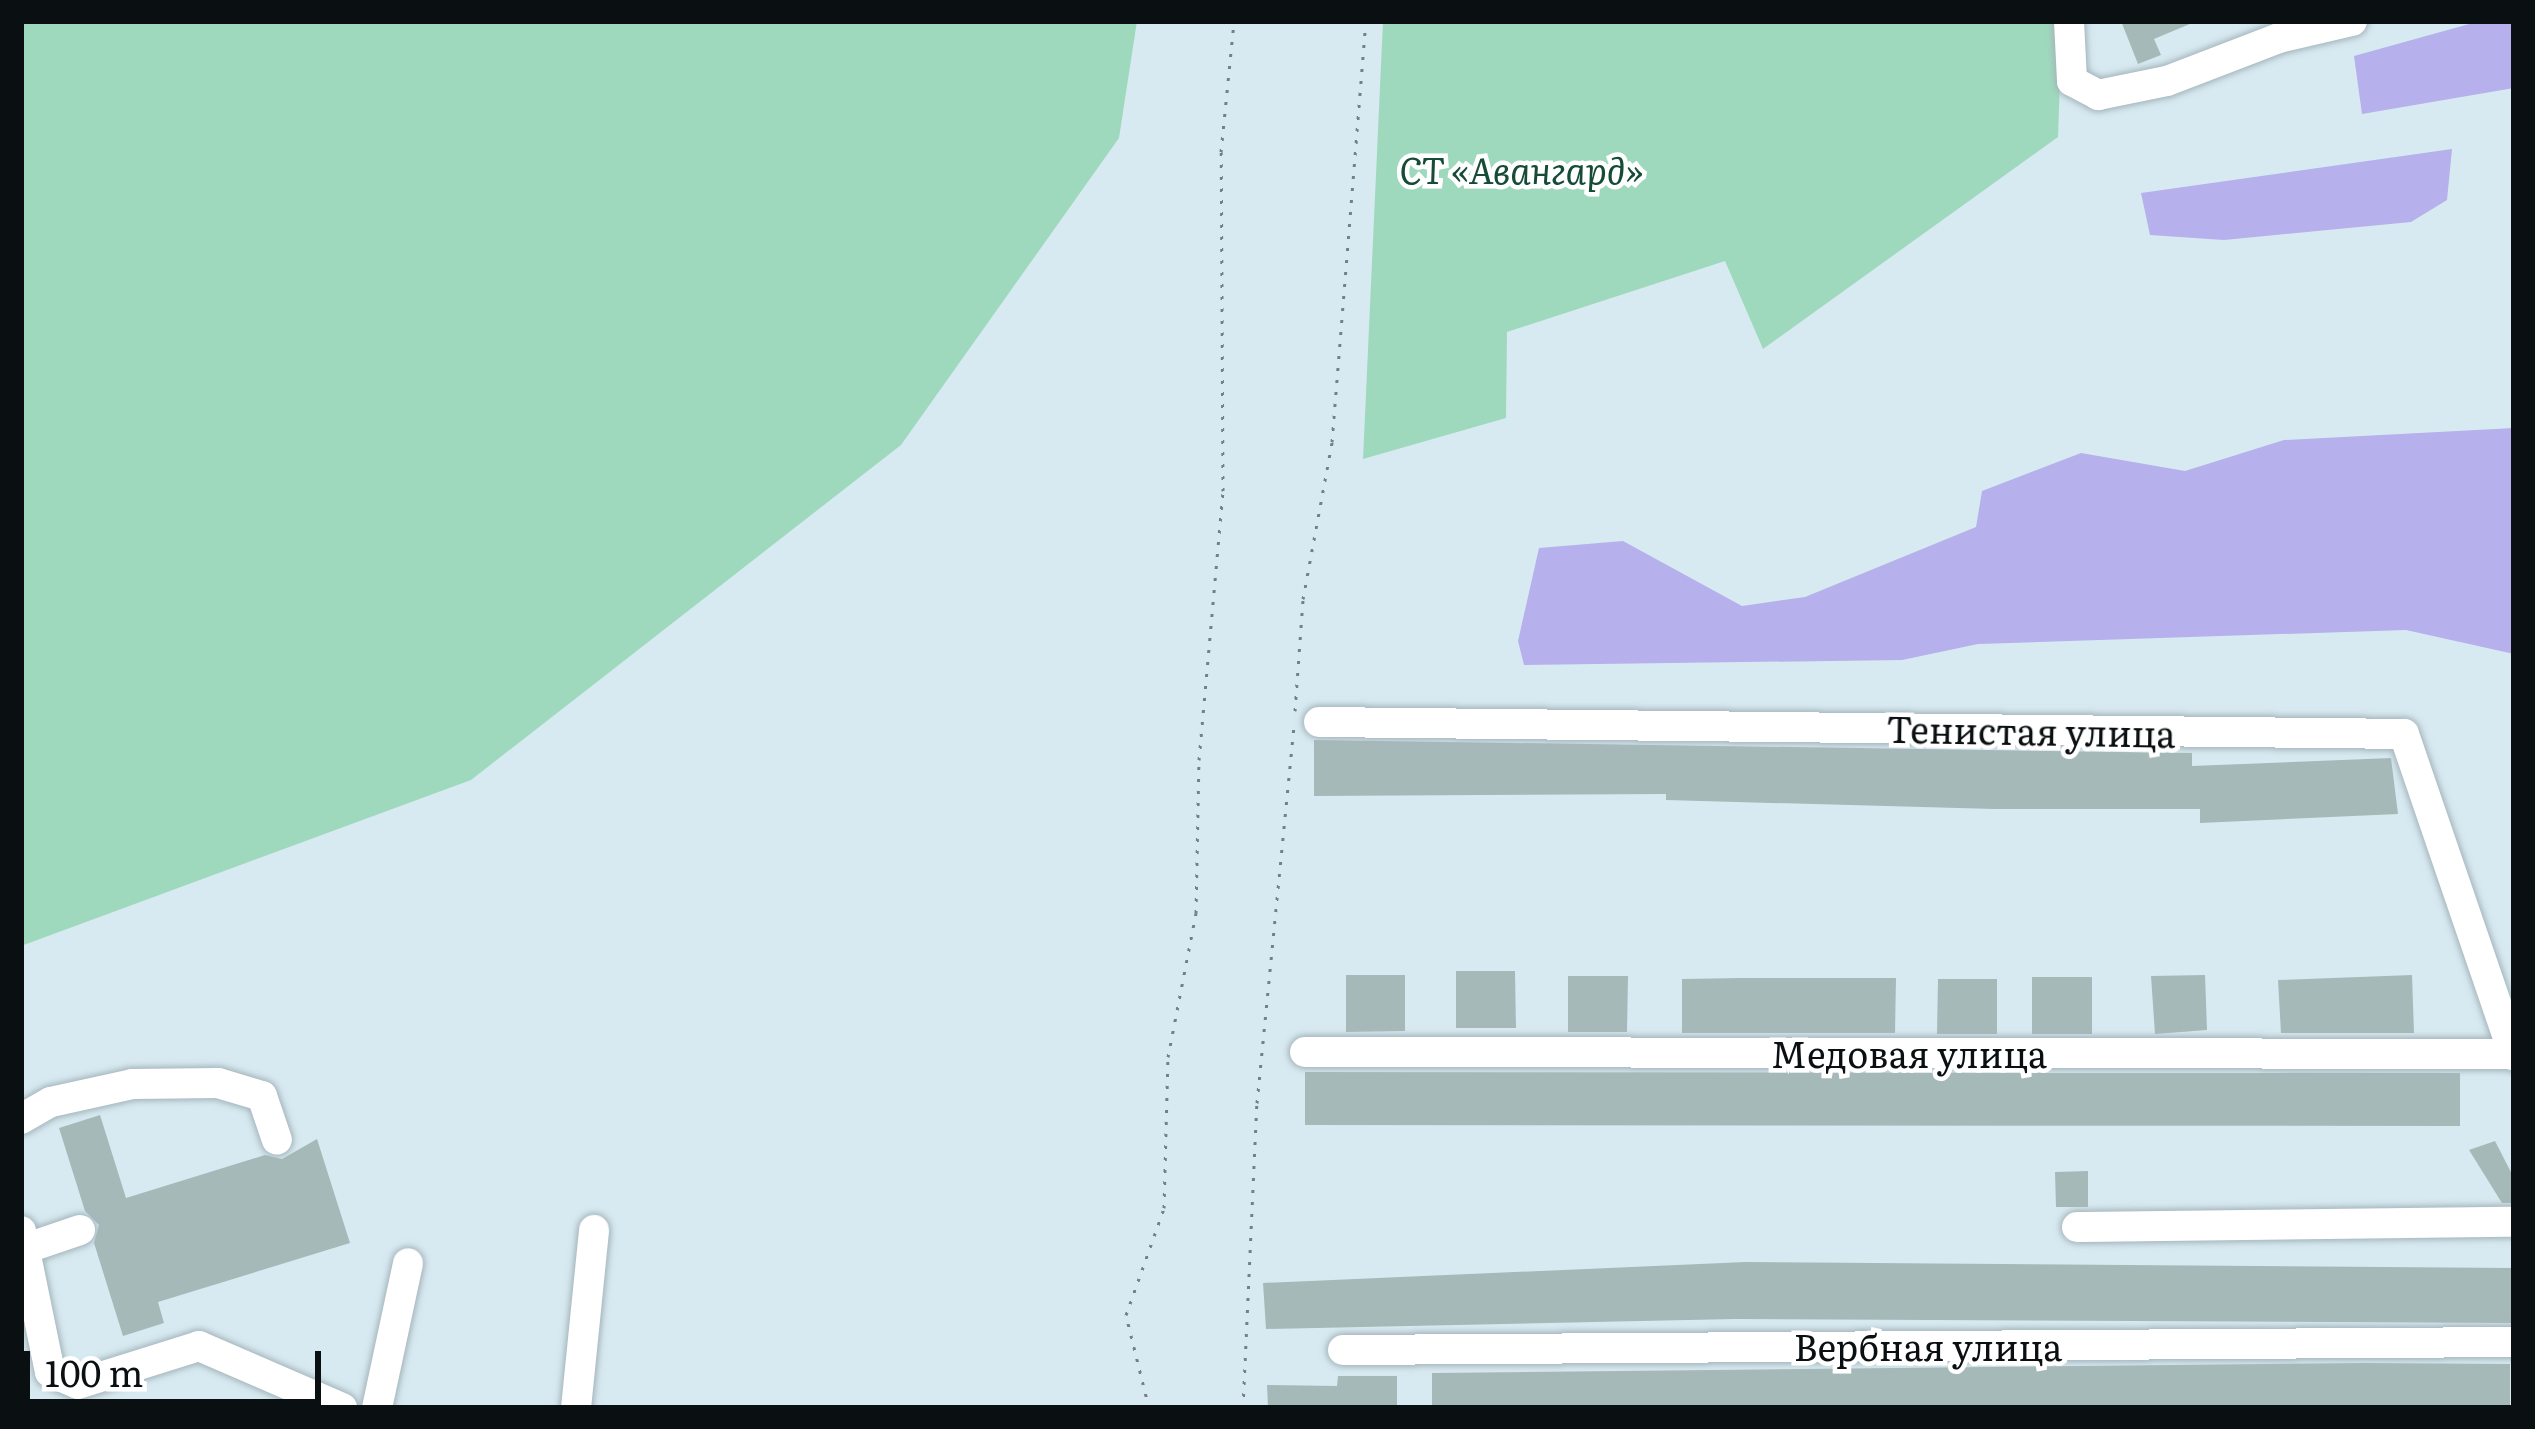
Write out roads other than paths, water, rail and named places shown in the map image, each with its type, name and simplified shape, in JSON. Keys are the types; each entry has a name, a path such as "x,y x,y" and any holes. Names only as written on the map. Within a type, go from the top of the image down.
{"street":[{"path":"2069,21 2068,62 2079,90 2098,95 2168,81 2259,33 2352,21"},
{"name":"Тенистая улица","path":"1319,722 2404,734 2514,1055"},
{"name":"Медовая улица","path":"1305,1052 2514,1055"},
{"path":"21,1119 51,1102 132,1084 218,1083 262,1096 277,1140"},
{"path":"2077,1227 2514,1222"},
{"path":"576,1408 594,1229"},
{"path":"80,1230 24,1240 50,1372 78,1384 199,1346 342,1408"},
{"path":"376,1408 407,1263"},
{"name":"Вербная улица","path":"1342,1350 2514,1342"}],"park label":[{"name":"СТ «Авангард»","path":"1521,169"}]}
